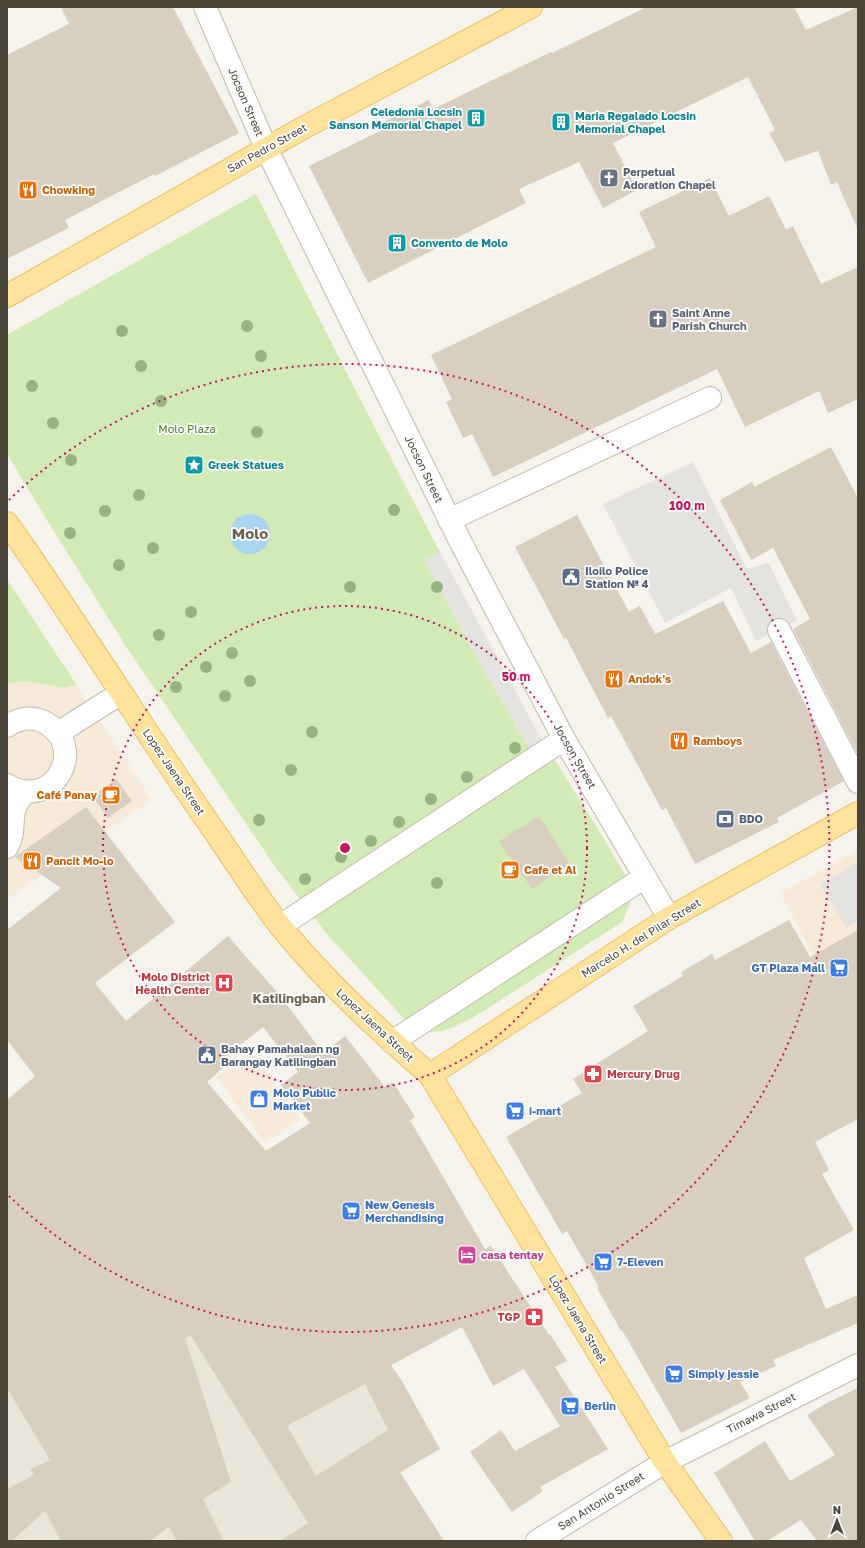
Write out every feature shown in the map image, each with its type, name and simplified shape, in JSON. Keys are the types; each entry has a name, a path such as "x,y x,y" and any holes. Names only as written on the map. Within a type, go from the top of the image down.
{"main road":[{"name":"San Pedro Street","path":"7,296 266,148 531,7"},
{"name":"Lopez Jaena Street","path":"7,523 38,567 202,814 280,926 331,984 392,1042 430,1075 665,1462 721,1541"},
{"name":"Marcelo H. del Pilar Street","path":"430,1075 669,918 857,817"}],"street":[{"name":"Jocson Street","path":"206,7 266,148 460,541 564,739 669,918"},
{"path":"450,520 710,398"},
{"path":"779,630 858,782"},
{"path":"58,733 121,694"},
{"path":"7,726 25,719 37,719 49,725 58,733 63,743 65,755 64,767 58,778 50,786 38,791 17,788 18,800 13,811 10,841 7,847"},
{"path":"280,926 564,739"},
{"path":"392,1042 645,877"},
{"name":"Timawa Street","path":"665,1462 858,1365"},
{"name":"San Antonio Street","path":"537,1541 665,1462"}],"shaded area":[{"path":"693,462 747,569 769,563 797,621 756,641 731,588 665,623 603,504"},
{"path":"440,552 542,740 529,748 482,667 424,560"},
{"path":"7,580 152,800 7,899"},
{"name":"GT Plaza Mall","path":"858,850 858,1043 781,893"},
{"path":"858,862 858,921 847,928 820,884"},
{"name":"Molo Public Market","path":"252,1052 301,1120 265,1143 216,1077"},
{"path":"229,1177 416,1463 294,1541 7,1541 7,1323"}],"green space":[{"name":"Molo Plaza","path":"256,194 361,401 440,552 424,560 482,667 529,748 542,740 629,881 631,895 629,906 622,922 471,1019 446,1030 433,1032 407,1022 326,933 274,865 127,648 7,454 7,335"},
{"path":"7,580 76,684 64,688 25,681 7,684"}],"water":[{"path":"250,514 258,516 264,520 268,526 270,534 268,542 264,548 258,552 250,554 242,552 236,548 232,542 230,534 232,526 236,520 242,516"}],"building":[{"path":"61,7 173,7 239,133 155,176 154,174 65,220 69,228 7,259 7,55 69,24"},
{"path":"647,7 794,7 806,30 858,7 858,230 837,182 831,185 818,151 785,162 769,133 775,130 748,77 613,143 637,190 603,208 579,162 519,189 526,203 368,283 309,166 380,131 377,125 429,100 433,109"},
{"name":"Saint Anne Parish Church","path":"710,178 729,216 769,196 786,230 793,226 821,284 858,267 858,399 828,413 819,391 745,427 717,369 493,477 472,434 463,438 446,402 452,399 431,355 656,247 639,212"},
{"path":"831,447 858,498 858,755 793,629 810,619 773,548 751,560 720,500 752,482 754,487"},
{"path":"577,515 629,612 640,606 655,634 723,601 751,653 771,642 844,781 777,818 779,822 695,864 666,808 662,810 611,716 608,718 566,638 564,639 515,547"},
{"path":"116,779 132,801 108,818 92,796"},
{"path":"86,807 175,922 95,983 126,1021 228,936 282,998 323,1053 345,1036 385,1087 393,1082 415,1117 410,1120 485,1249 491,1246 567,1361 555,1367 608,1449 540,1487 543,1491 512,1512 470,1452 501,1430 515,1451 560,1426 524,1369 493,1386 462,1327 391,1365 403,1383 440,1449 400,1472 444,1541 280,1541 308,1523 191,1336 185,1338 231,1482 203,1499 224,1541 177,1541 169,1527 150,1541 61,1541 45,1511 12,1541 7,1541 7,1489 34,1475 30,1469 50,1460 7,1388 7,1100 35,1076 7,1040 7,930 61,888 15,857","holes":["263,1027 298,1072 281,1085 310,1123 266,1151 207,1082 224,1067 220,1061","365,1384 388,1430 316,1476 287,1426"]},
{"path":"539,816 570,864 532,889 499,841"},
{"path":"789,920 810,957 858,930 858,1119 815,1142 829,1170 822,1174 854,1230 804,1258 826,1309 858,1295 858,1323 773,1360 776,1366 740,1382 750,1398 681,1433 622,1330 621,1331 597,1288 599,1287 567,1231 562,1234 506,1137 582,1093 573,1079 648,1031 633,1006 683,976 681,972 712,954 715,960"},
{"path":"858,1388 858,1541 817,1541 801,1520 767,1541 755,1541 714,1473 765,1441 790,1481 835,1455 807,1415 825,1404"}],"place":[{"name":"Celedonia Locsin Sanson Memorial Chapel","path":"476,118"},
{"name":"Maria Regalado Locsin Memorial Chapel","path":"561,122"},
{"name":"Perpetual Adoration Chapel","path":"609,178"},
{"name":"Chowking","path":"28,190"},
{"name":"Convento de Molo","path":"397,243"},
{"name":"Saint Anne Parish Church","path":"658,319"},
{"name":"Greek Statues","path":"194,465"},
{"name":"Iloilo Police Station № 4","path":"571,577"},
{"name":"Andok's","path":"614,679"},
{"name":"Ramboys","path":"679,741"},
{"name":"Café Panay","path":"111,795"},
{"name":"BDO","path":"725,819"},
{"name":"Pancit Mo-lo","path":"32,861"},
{"name":"Cafe et Al","path":"510,870"},
{"name":"GT Plaza Mall","path":"839,968"},
{"name":"Molo District Health Center","path":"224,983"},
{"name":"Bahay Pamahalaan ng Barangay Katilingban","path":"207,1055"},
{"name":"Mercury Drug","path":"593,1074"},
{"name":"Molo Public Market","path":"259,1099"},
{"name":"i-mart","path":"515,1111"},
{"name":"New Genesis Merchandising","path":"351,1211"},
{"name":"casa tentay","path":"467,1255"},
{"name":"7-Eleven","path":"603,1262"},
{"name":"TGP","path":"534,1317"},
{"name":"Simply jessie","path":"674,1374"},
{"name":"Berlin","path":"570,1406"}],"district":[{"name":"Molo","path":"250,534"},
{"name":"Katilingban","path":"289,998"}]}
